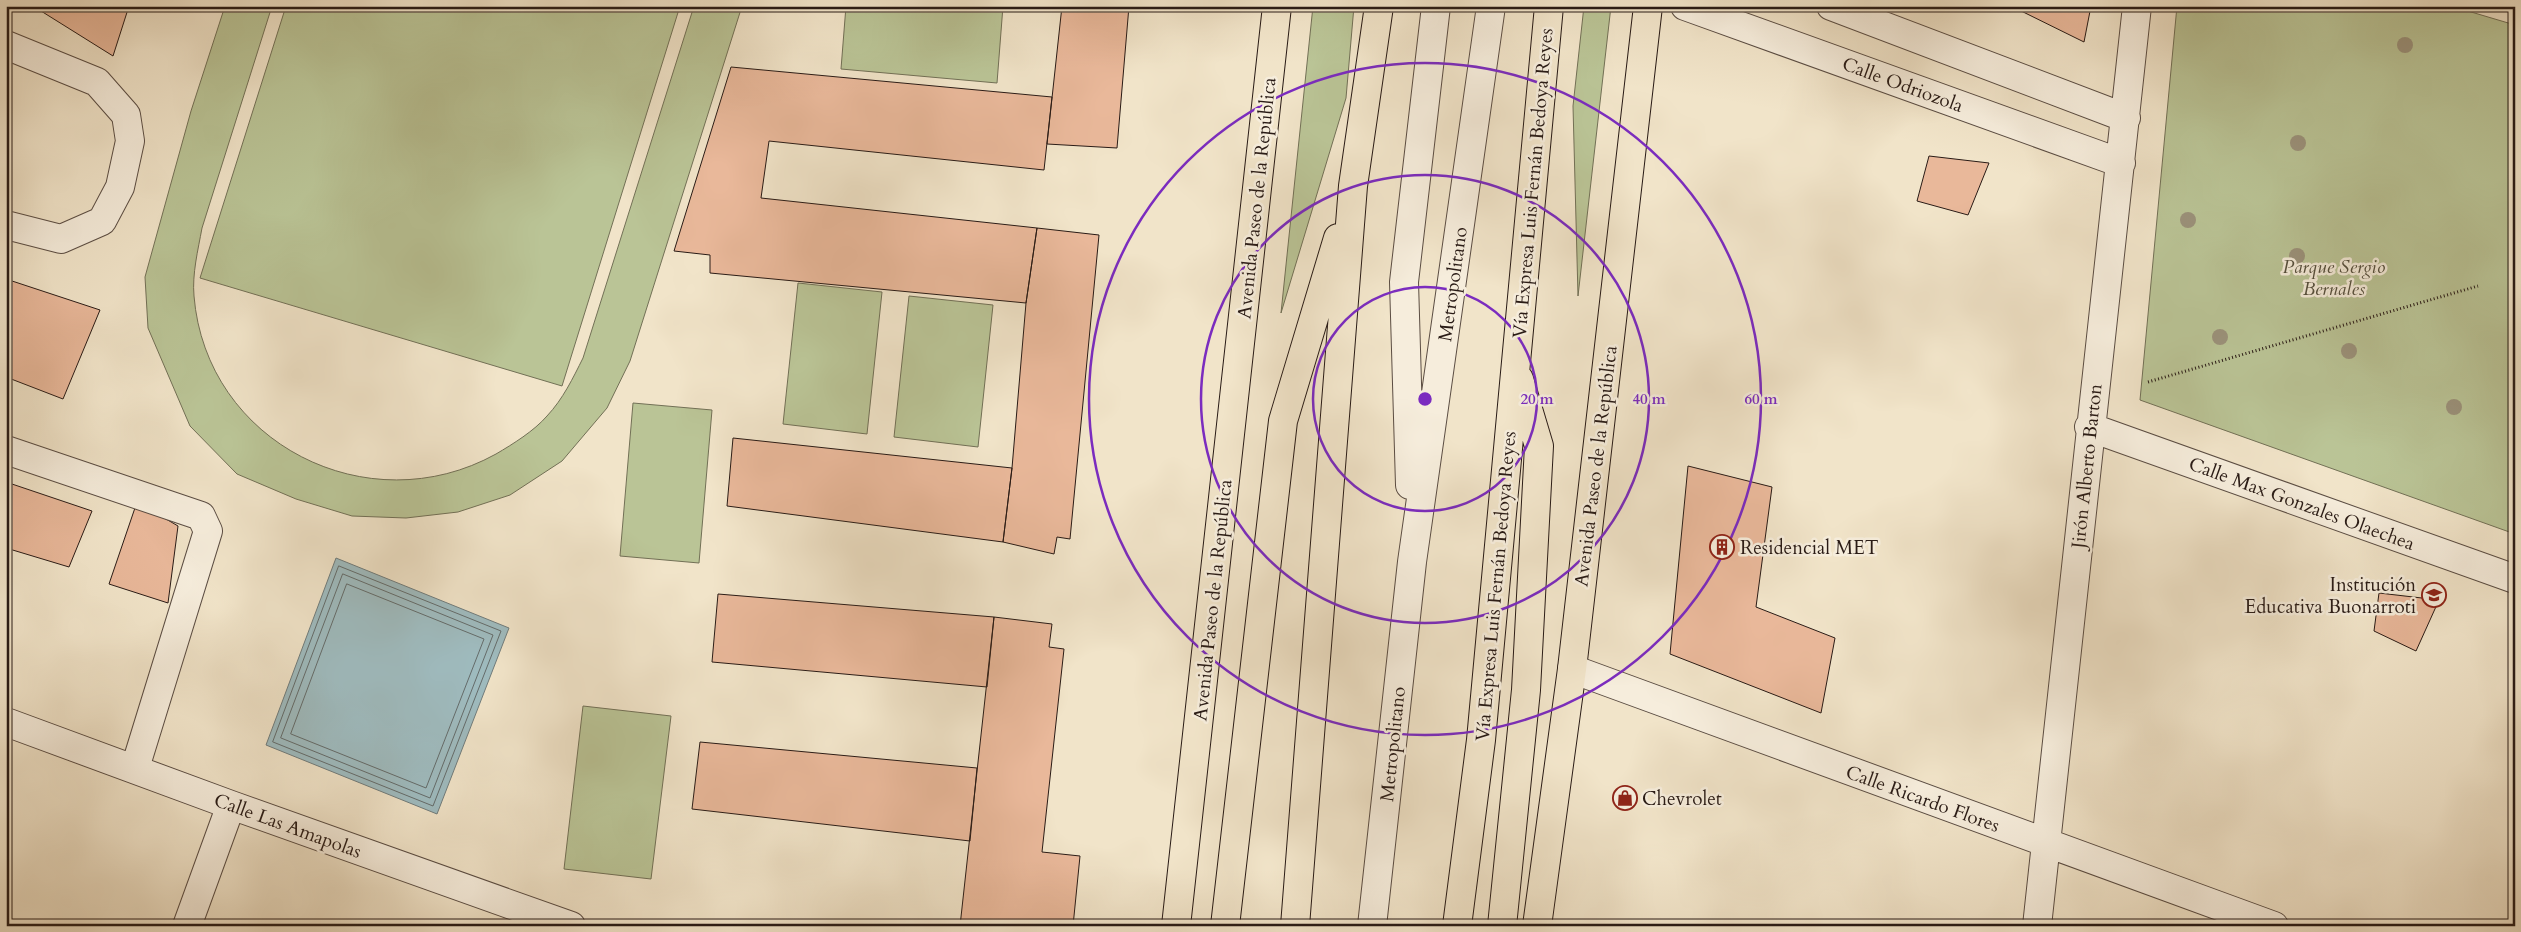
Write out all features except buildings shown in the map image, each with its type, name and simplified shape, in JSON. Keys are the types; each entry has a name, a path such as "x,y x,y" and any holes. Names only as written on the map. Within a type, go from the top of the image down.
{"main road":[{"name":"Avenida Paseo de la República","path":"1176,926 1277,6"},
{"path":"1295,926 1353,186 1378,6"},
{"name":"Vía Expresa Luis Fernán Bedoya Reyes","path":"1457,926 1481,740 1549,6"},
{"name":"Avenida Paseo de la República","path":"1537,926 1572,669 1648,6"},
{"path":"1225,926 1283,421 1353,186"},
{"path":"1502,926 1526,690 1540,446 1515,365"}],"street":[{"name":"Metropolitano","path":"1412,562 1404,282 1436,6"},
{"name":"Metropolitano","path":"1372,926 1412,562 1491,6"},
{"name":"Calle Odriozola","path":"1685,6 2121,163"},
{"path":"1831,6 2126,118"},
{"name":"Jirón Alberto Barton","path":"2037,926 2137,6"},
{"path":"6,45 97,82 126,114 130,142 120,187 102,221 61,239 6,225"},
{"name":"Calle Max Gonzales Olaechea","path":"2090,427 2515,579"},
{"path":"6,450 201,516 208,531 135,768"},
{"name":"Calle Ricardo Flores","path":"1572,669 2274,926"},
{"name":"Calle Las Amapolas","path":"6,722 135,768 231,806 571,926"},
{"path":"187,926 231,806"}],"path":[{"path":"2148,382 2478,286"}],"green space":[{"path":"225,6 272,6 202,228 194,279 194,296 205,348 228,393 261,429 302,457 347,474 396,480 447,474 496,454 536,427 558,403 583,358 694,6 742,6 630,361 607,408 562,461 510,495 458,512 406,518 352,516 296,499 237,474 190,426 148,328 145,277 191,111"},
{"path":"286,6 680,6 562,386 200,278"},
{"path":"846,6 1003,6 997,83 841,69"},
{"path":"1313,6 1354,6 1346,98 1281,313"},
{"path":"1584,6 1611,6 1578,296 1573,106"},
{"name":"Parque Sergio Bernales","path":"2177,6 2451,6 2515,25 2515,534 2140,400"},
{"path":"798,283 882,292 867,434 783,424"},
{"path":"909,296 993,305 978,447 894,437"},
{"path":"633,403 712,410 699,563 620,556"},
{"path":"583,706 671,716 651,879 564,869"}],"water":[{"path":"336,558 509,628 437,814 266,745"}],"place":[{"name":"Residencial MET","path":"1722,547"},
{"name":"Institución Educativa Buonarroti","path":"2434,595"},
{"name":"Chevrolet","path":"1625,798"}]}
